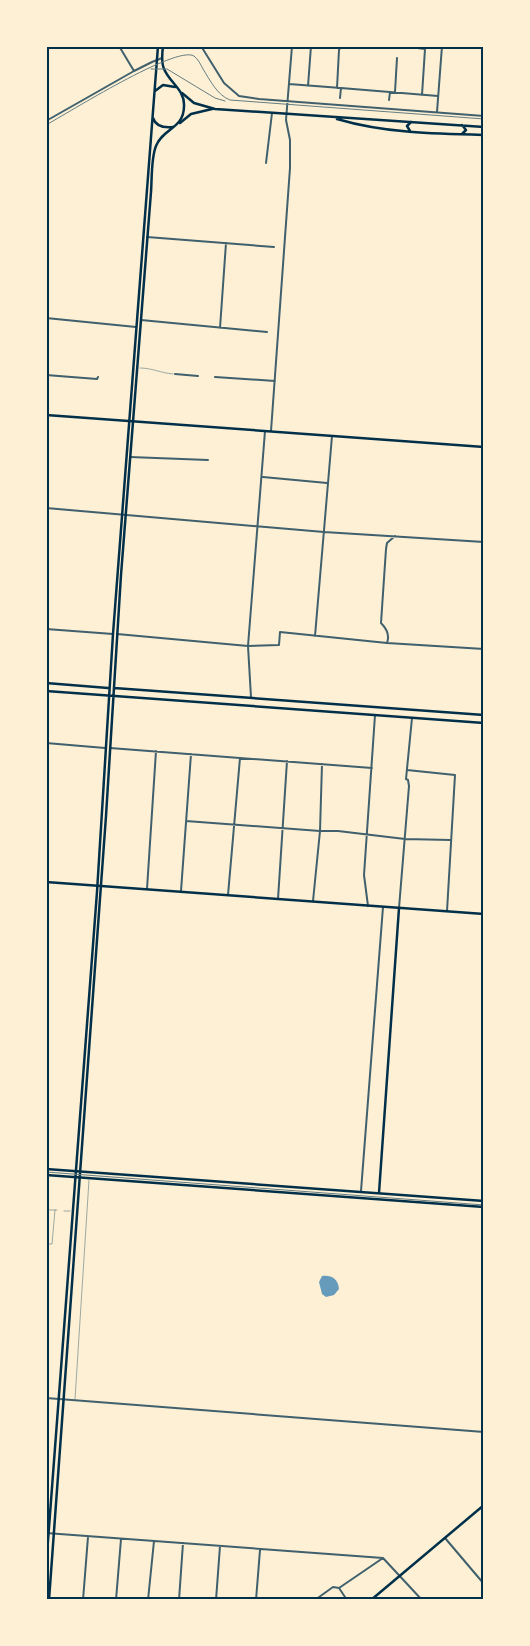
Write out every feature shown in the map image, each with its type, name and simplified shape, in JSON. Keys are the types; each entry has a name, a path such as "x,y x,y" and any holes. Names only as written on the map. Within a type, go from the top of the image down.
{"main road":[{"path":"46,1567 74,1177 110,748 130,457 136,327 158,46"},
{"path":"163,46 162,58 168,77 191,101 215,109 333,118 353,117 484,126"},
{"path":"154,92 159,87 165,85 177,87"},
{"path":"180,123 184,111 182,93"},
{"path":"49,1600 99,886 108,695 122,514 156,147 162,138 187,116 215,109"},
{"path":"153,116 154,121 159,126 164,128 174,127"},
{"path":"333,118 352,123 410,131 484,135"},
{"path":"410,131 407,126 412,121"},
{"path":"461,135 466,130 462,125"},
{"path":"46,415 484,447"},
{"path":"46,683 484,715"},
{"path":"46,691 484,723"},
{"path":"376,707 376,715"},
{"path":"46,882 484,914"},
{"path":"379,1193 399,908"},
{"path":"46,1169 484,1201"},
{"path":"46,1175 484,1207"},
{"path":"371,1600 484,1505"}],"street":[{"path":"119,46 134,71"},
{"path":"201,46 224,83 239,96 484,116"},
{"path":"271,431 291,147 286,114 292,46"},
{"path":"308,86 311,46"},
{"path":"337,88 339,50 341,46"},
{"path":"402,46 425,49 422,95"},
{"path":"436,112 442,46"},
{"path":"46,121 134,71 162,58"},
{"path":"395,92 397,58"},
{"path":"289,84 438,96"},
{"path":"340,98 341,88"},
{"path":"389,100 390,92"},
{"path":"266,163 272,113"},
{"path":"147,236 274,247"},
{"path":"220,328 226,243"},
{"path":"46,318 136,327"},
{"path":"141,320 267,332"},
{"path":"175,374 198,376"},
{"path":"46,375 97,379 98,377"},
{"path":"215,377 275,381"},
{"path":"251,698 248,646 264,431"},
{"path":"315,636 332,436"},
{"path":"130,457 208,460"},
{"path":"262,477 327,483"},
{"path":"46,508 324,532 484,542"},
{"path":"387,642 388,634 386,628 381,623 386,549 387,543 395,536"},
{"path":"46,630 113,634"},
{"path":"117,634 248,646 279,645 280,632 483,649 484,634"},
{"path":"368,906 364,882 376,715"},
{"path":"399,908 409,786 406,779 412,718"},
{"path":"46,743 105,748"},
{"path":"110,748 372,768"},
{"path":"146,889 156,752"},
{"path":"181,892 191,754"},
{"path":"228,895 240,758"},
{"path":"278,899 287,761"},
{"path":"313,902 320,831 322,764"},
{"path":"407,770 455,774 446,912"},
{"path":"186,821 283,829 338,831 405,839 450,840"},
{"path":"361,1192 382,907"},
{"path":"46,1398 484,1432"},
{"path":"47,1533 383,1558 422,1600"},
{"path":"83,1600 88,1536"},
{"path":"444,1537 484,1584"},
{"path":"116,1600 121,1539"},
{"path":"148,1600 154,1541"},
{"path":"179,1600 183,1543"},
{"path":"216,1600 220,1546"},
{"path":"256,1600 260,1549"},
{"path":"315,1600 333,1587 339,1588 383,1558"},
{"path":"339,1588 347,1600"}],"lane":[{"path":"137,368 154,369 164,373 175,374"},
{"path":"74,1401 90,1178"},
{"path":"46,1210 57,1210"},
{"path":"46,1244 52,1244 55,1210"},
{"path":"64,1211 77,1212"}],"water":[{"path":"322,1276 329,1276 336,1280 339,1289 334,1295 326,1297 322,1294 319,1282"}],"tram line":[{"path":"46,125 145,70 166,60 183,55 194,56 218,91 230,100 484,119"},
{"path":"151,69 167,69 215,98 225,101"},
{"path":"46,1172 484,1205"}]}
